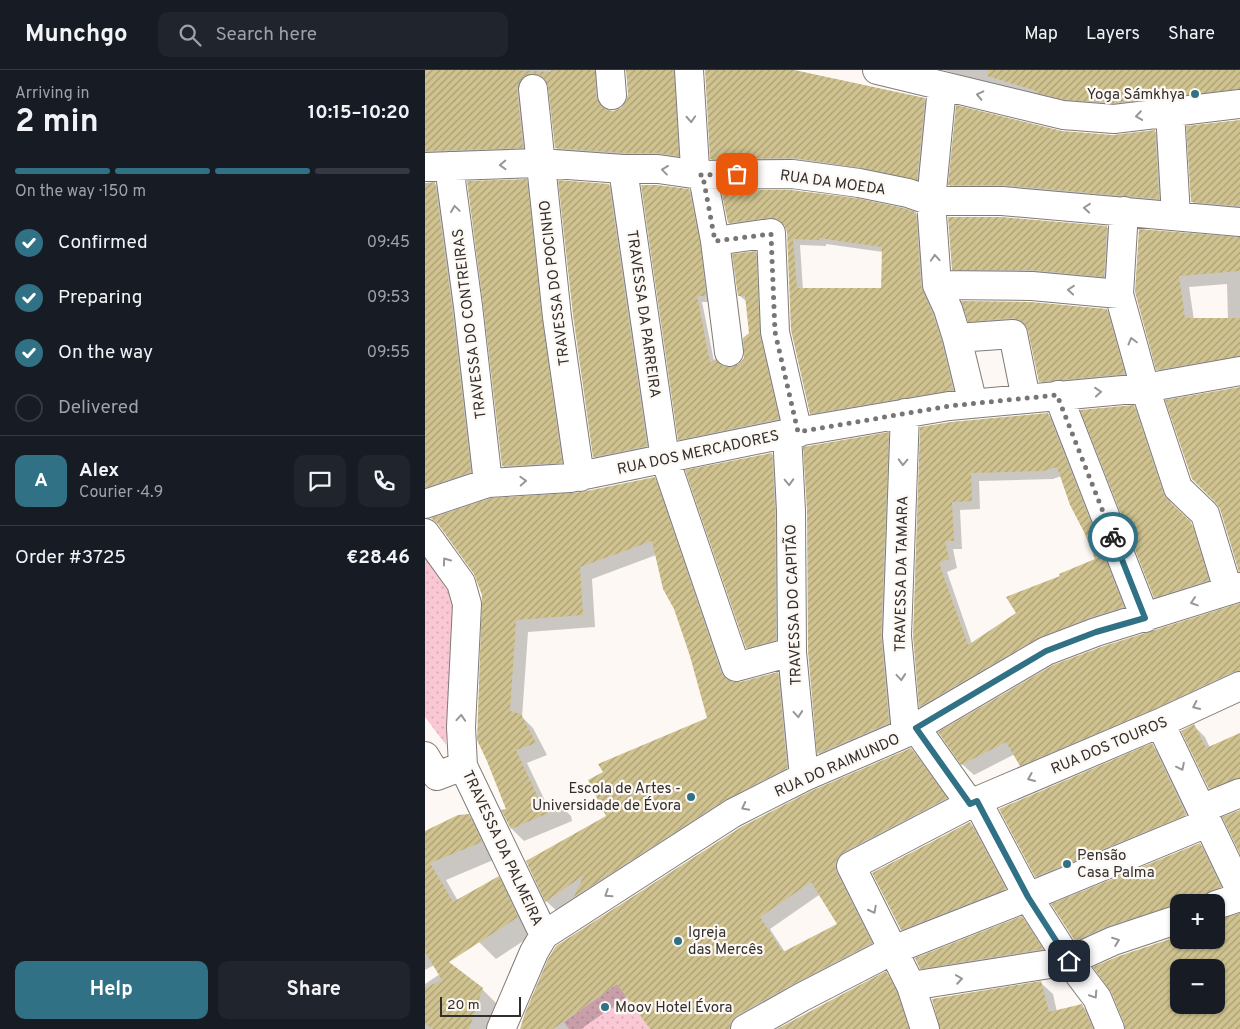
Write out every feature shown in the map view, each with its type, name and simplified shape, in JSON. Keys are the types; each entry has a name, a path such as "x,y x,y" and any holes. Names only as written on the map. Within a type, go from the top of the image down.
{"street":[{"path":"689,70 695,168 704,182 715,241 729,352"},
{"path":"877,70 1063,115 1114,120 1240,104"},
{"path":"942,87 931,200 937,285 957,338 973,404"},
{"name":"TRAVESSA DO POCINHO","path":"533,89 557,317 580,476"},
{"path":"1170,112 1176,216"},
{"name":"RUA DA MOEDA","path":"437,166 540,164 658,169 700,175 792,174 859,183 908,193 931,200 1002,201 1240,222"},
{"name":"TRAVESSA DO CONTREIRAS","path":"437,166 468,306 489,483"},
{"name":"TRAVESSA DA PARREIRA","path":"623,169 665,458 736,667 792,652"},
{"path":"1125,211 1119,294 1145,388 1178,488 1205,514 1234,588"},
{"name":"TRAVESSA DO CAPITÃO","path":"715,241 771,234 775,332 793,433 791,530 792,652 804,777"},
{"path":"937,285 1032,286 1119,294"},
{"path":"957,338 1013,334 1025,399"},
{"name":"RUA DOS MERCADORES","path":"425,504 489,483 580,476 793,433 905,413 949,406 1145,388 1240,371"},
{"path":"1057,395 1145,618"},
{"name":"TRAVESSA DA TAMARA","path":"905,413 897,636 911,731"},
{"name":"TRAVESSA DA PALMEIRA","path":"425,533 461,583 467,604 461,727 463,766 544,935"},
{"name":"RUA DO RAIMUNDO","path":"544,935 733,813 804,777 911,731 1046,651 1096,632 1145,618 1234,588"},
{"name":"RUA DOS TOUROS","path":"893,950 851,866 974,803 1160,723 1240,686"},
{"path":"1160,723 1240,890"},
{"path":"911,731 974,803 1028,897 1069,961 1097,998 1110,1029"},
{"path":"429,772 463,766"},
{"path":"745,1029 893,950 1028,897 1204,816 1240,792"},
{"path":"1225,903 1240,897"},
{"path":"911,986 1069,961 1113,942 1170,921"},
{"path":"501,1029 544,935"},
{"path":"893,950 911,986 925,1029"}],"shaded area":[{"path":"425,555 457,605 446,745 425,717"},
{"path":"617,984 650,1029 569,1029 564,1022"}],"building":[{"path":"425,70 551,72 551,70 595,70 596,96 599,103 605,109 613,111 621,108 626,101 628,94 626,70 674,70 679,156 658,153 624,153 555,148 546,80 540,75 532,73 523,77 519,82 517,90 523,148 425,151"},
{"path":"705,70 794,70 925,98 917,180 862,168 794,158 710,159"},
{"path":"988,70 1240,70 1240,89 1114,103 1065,100 1037,93 1037,91 987,76"},
{"path":"956,105 1062,131 1113,135 1155,130 1159,199 1003,185 948,185"},
{"path":"1240,120 1240,206 1191,202 1186,126"},
{"path":"527,179 542,319 562,463 502,466 467,181"},
{"path":"558,180 609,184 647,446 593,457 573,315"},
{"path":"435,182 471,472 425,488 425,183"},
{"path":"641,185 689,189 700,243 706,296 697,296 710,363 715,359 723,366 731,367 739,364 744,358 743,338 749,333 745,296 738,296 732,254 756,251 760,335 779,419 678,440"},
{"path":"721,190 791,190 856,198 916,212 921,286 942,342 953,390 810,414 791,330 787,232 784,225 778,219 769,218 728,223","holes":["819,238 882,247 881,288 797,288 793,239 819,240"]},
{"path":"948,217 1001,217 1107,226 1104,277 1032,270 952,270"},
{"path":"1139,229 1240,237 1240,271 1179,276 1185,318 1240,318 1240,356 1156,370 1135,292"},
{"path":"961,301 1031,302 1107,309 1125,374 1039,382 1025,324 1012,318 968,322"},
{"path":"1240,387 1239,572 1220,509 1192,479 1165,400"},
{"path":"1134,405 1163,493 1191,522 1209,580 1154,598 1080,410"},
{"path":"1048,413 1124,607 1091,617 1038,638 919,707 913,636 920,427 951,422","holes":["1057,467 1070,505 1095,559 1059,574 1060,576 1006,597 1016,613 968,645 939,563 949,559 945,541 954,541 952,502 972,501 971,473 1043,471"]},
{"path":"889,432 881,636 889,723 817,754 808,651 807,511 803,447"},
{"path":"772,453 775,511 776,640 746,648 685,470"},
{"path":"655,477 721,672 726,679 740,682 778,672 787,768 725,800 574,897 584,875 545,902 526,861 606,816 588,780 603,772 598,764 707,718 690,656 674,609 663,589 652,541 580,567 583,615 516,620 510,711 521,714 536,743 516,750 541,804 559,802 560,808 511,829 501,810 506,809 477,740 482,595 474,574 438,524 431,518 491,498 582,492"},
{"path":"1240,603 1240,671 1233,672 1154,709 1020,766 1006,742 961,765 938,732 1053,665 1101,647"},
{"path":"1194,724 1206,748 1240,733 1240,778 1209,789 1181,731"},
{"path":"1152,743 1186,815 1035,877 999,809"},
{"path":"911,748 947,798 844,852 838,857 835,865 837,873 872,943 737,1015 731,1021 729,1029 650,1029 617,984 553,1029 520,1029 548,959 556,946 741,827 811,791","holes":["811,882 837,924 783,952 760,917"]},
{"path":"1240,810 1240,854 1222,817"},
{"path":"469,814 482,842 430,863 453,902 499,876 518,917 449,962 483,988 469,1029 433,1029 425,1024 425,988 442,980 425,952 425,831 458,815"},
{"path":"970,822 1006,889 901,930 872,873"},
{"path":"1200,843 1221,887 1205,894 1170,894 1170,907 1108,926 1075,941 1051,904"},
{"path":"1240,913 1240,1029 1125,1029 1111,992 1093,967 1170,939 1170,949 1225,949 1225,917"},
{"path":"1022,916 1043,949 920,969 915,958"},
{"path":"886,971 897,992 909,1029 777,1029"},
{"path":"1041,981 1049,1012 1082,1004 1093,1029 940,1029 932,999"}],"way so far":[{"path":"737,174 700,175 704,182 715,241 771,234 775,332 798,432 949,406 1057,395 1113,537"}],"place":[{"name":"Yoga Sámkhya","path":"1195,94"},
{"name":"Escola de Artes - Universidade de Évora","path":"691,797"},
{"name":"Pensão Casa Palma","path":"1067,864"},
{"name":"Igreja das Mercês","path":"678,941"},
{"name":"Moov Hotel Évora","path":"605,1007"}],"route":[{"path":"1069,961 1028,897 977,801 970,804 916,728 1046,651 1096,632 1145,618 1113,537"}]}
